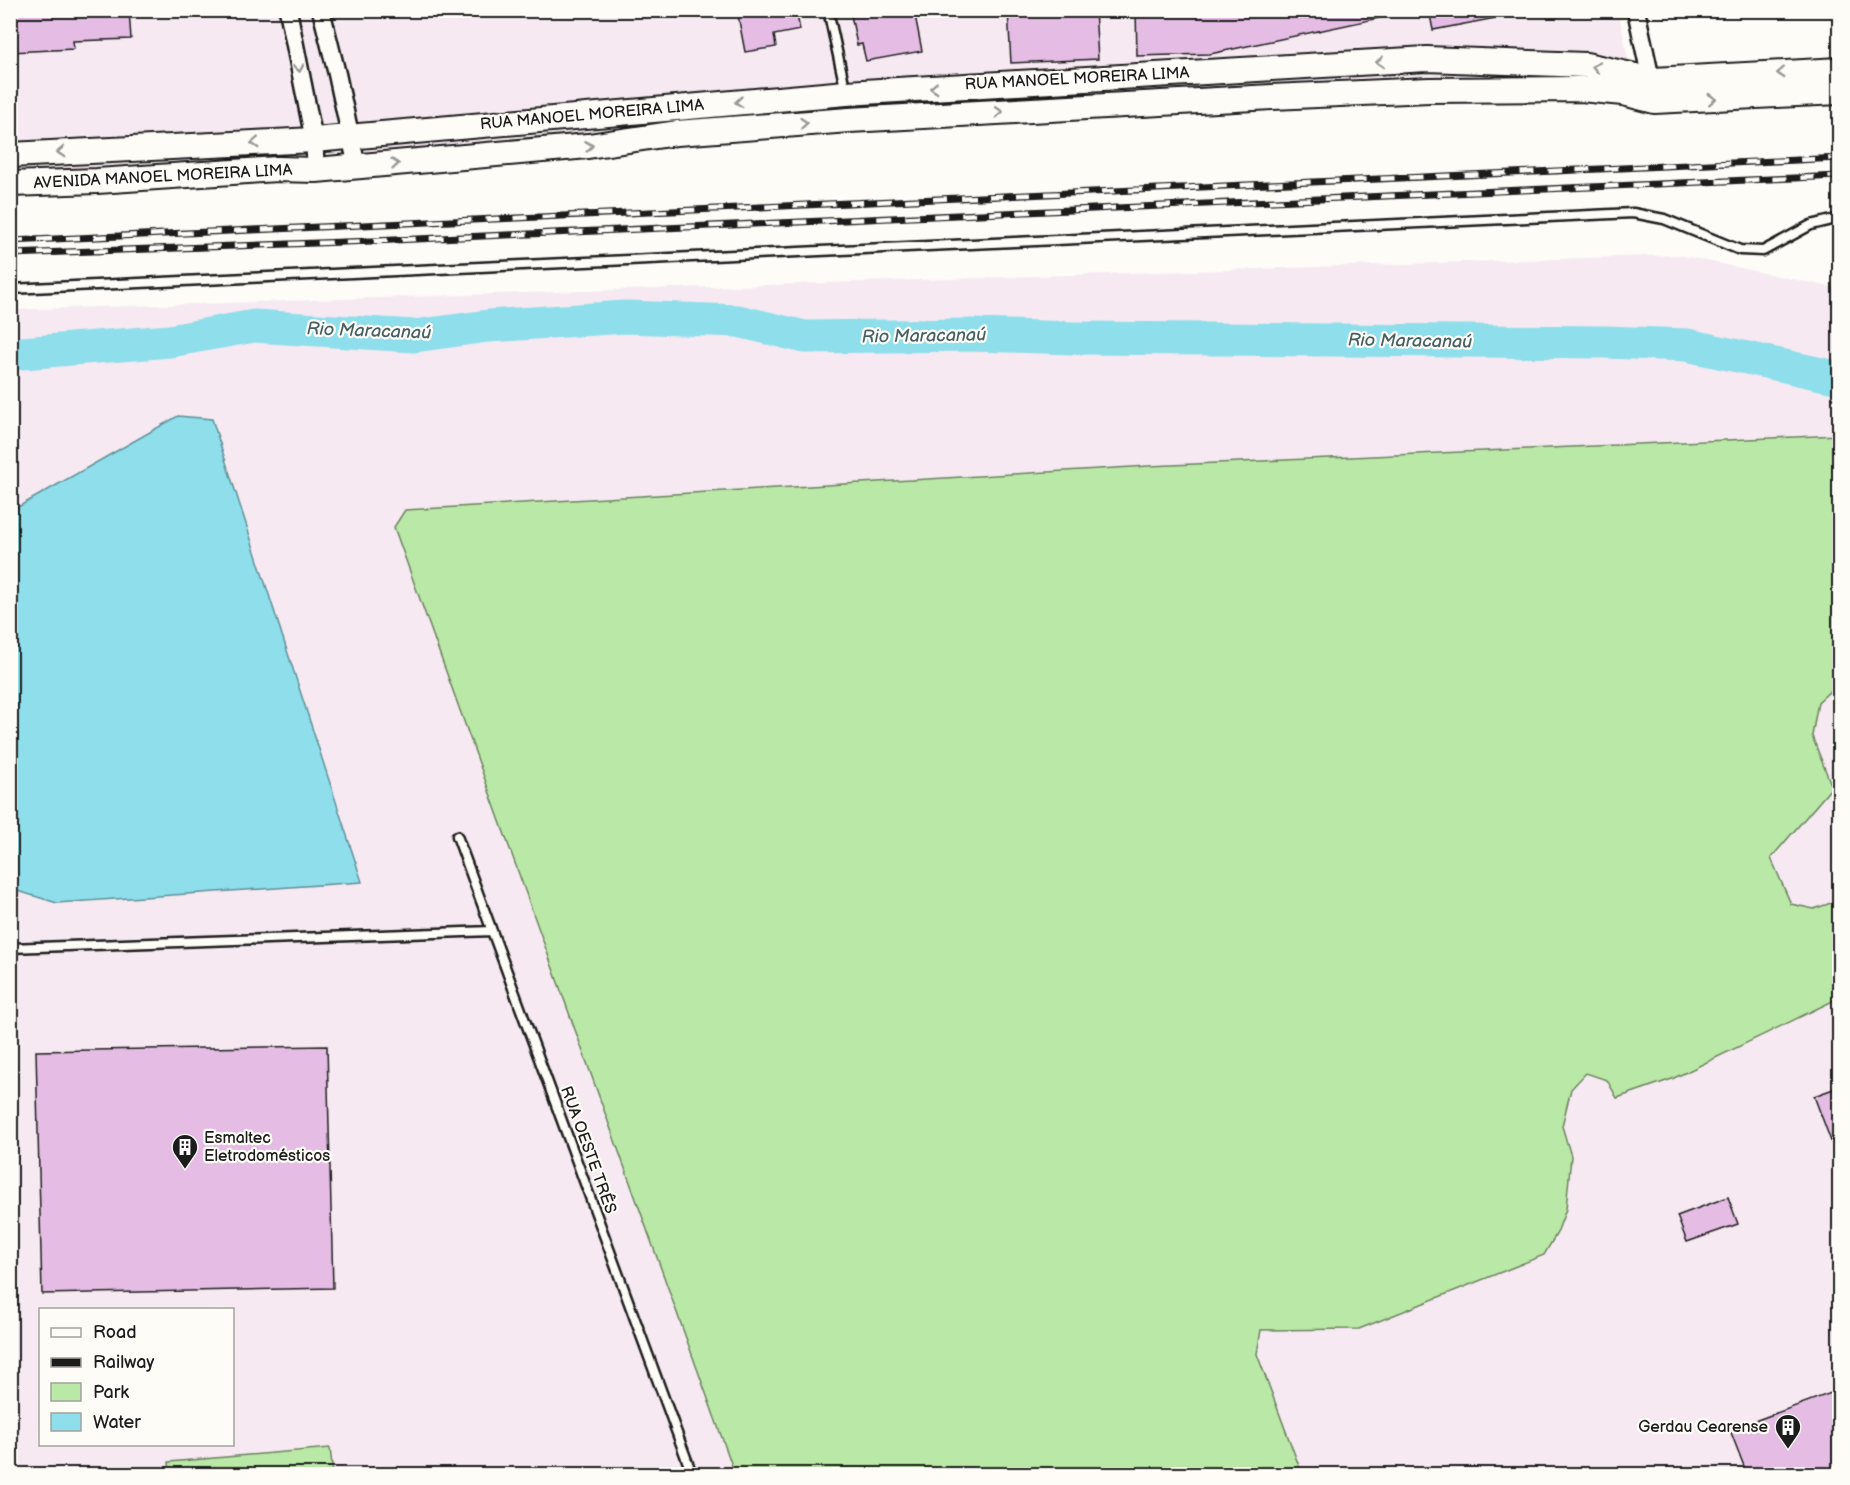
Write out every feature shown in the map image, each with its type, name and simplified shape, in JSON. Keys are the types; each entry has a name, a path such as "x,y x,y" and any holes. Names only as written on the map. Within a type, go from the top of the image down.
{"street":[{"path":"288,10 314,140 316,170"},
{"path":"321,10 357,167"},
{"path":"1636,10 1653,91"},
{"path":"1427,59 1429,90"},
{"name":"RUA MANOEL MOREIRA LIMA","path":"314,140 846,93 1427,59 1586,65 1653,91 1839,92"},
{"name":"RUA MANOEL MOREIRA LIMA","path":"316,170 588,147 677,133 849,120 1429,90 1581,89 1623,93 1839,70"},
{"name":"AVENIDA MANOEL MOREIRA LIMA","path":"10,155 314,140"},
{"name":"AVENIDA MANOEL MOREIRA LIMA","path":"10,184 98,181 277,169 316,170"}],"lane":[{"path":"828,10 846,93"},
{"path":"10,289 1633,213 1664,219 1740,250 1763,251 1811,225 1839,218"},
{"name":"RUA OESTE TRÊS","path":"457,836 692,1474"},
{"path":"10,948 492,931"}],"shaded area":[{"path":"1618,10 1632,78 729,116 504,144 284,165 11,176 10,11"},
{"path":"1679,255 1839,289 1839,1474 11,1474 10,310"}],"green space":[{"path":"1839,435 1839,683 1818,702 1812,736 1832,787 1771,858 1791,904 1814,909 1839,900 1839,998 1672,1079 1617,1098 1607,1080 1586,1073 1571,1089 1562,1126 1571,1156 1566,1209 1557,1233 1544,1255 1359,1329 1261,1330 1257,1354 1302,1474 735,1474 394,527 405,510 1149,466"},
{"path":"330,1448 333,1474 170,1474 169,1462"}],"water":[{"path":"178,416 212,419 362,882 57,903 11,889 11,511"}],"building":[{"path":"10,10 129,10 131,39 73,41 74,49 10,52"},
{"path":"737,10 796,10 800,30 774,35 776,47 745,52"},
{"path":"850,10 914,10 922,51 866,61 862,44 857,45"},
{"path":"1008,10 1095,10 1098,59 1011,63"},
{"path":"1136,10 1383,10 1384,17 1210,54 1137,56"},
{"path":"1429,10 1495,10 1496,18 1433,30"},
{"name":"Esmaltec Eletrodomésticos","path":"327,1046 333,1288 42,1294 36,1051"},
{"path":"1836,1088 1839,1097 1838,1160 1814,1096"},
{"path":"1728,1197 1738,1224 1687,1242 1677,1216"},
{"name":"Gerdau Cearense","path":"1839,1390 1839,1474 1747,1474 1730,1430"}],"waterway":[{"name":"Rio Maracanaú","path":"10,354 170,341 254,326 414,336 488,326 625,317 738,321 805,337 971,335 1074,338 1605,342 1687,345 1840,378"}],"railway":[{"path":"10,241 1840,158"},
{"path":"10,254 372,241 1840,176"}],"place":[{"name":"Esmaltec Eletrodomésticos","path":"185,1170"},
{"name":"Gerdau Cearense","path":"1788,1450"}]}
